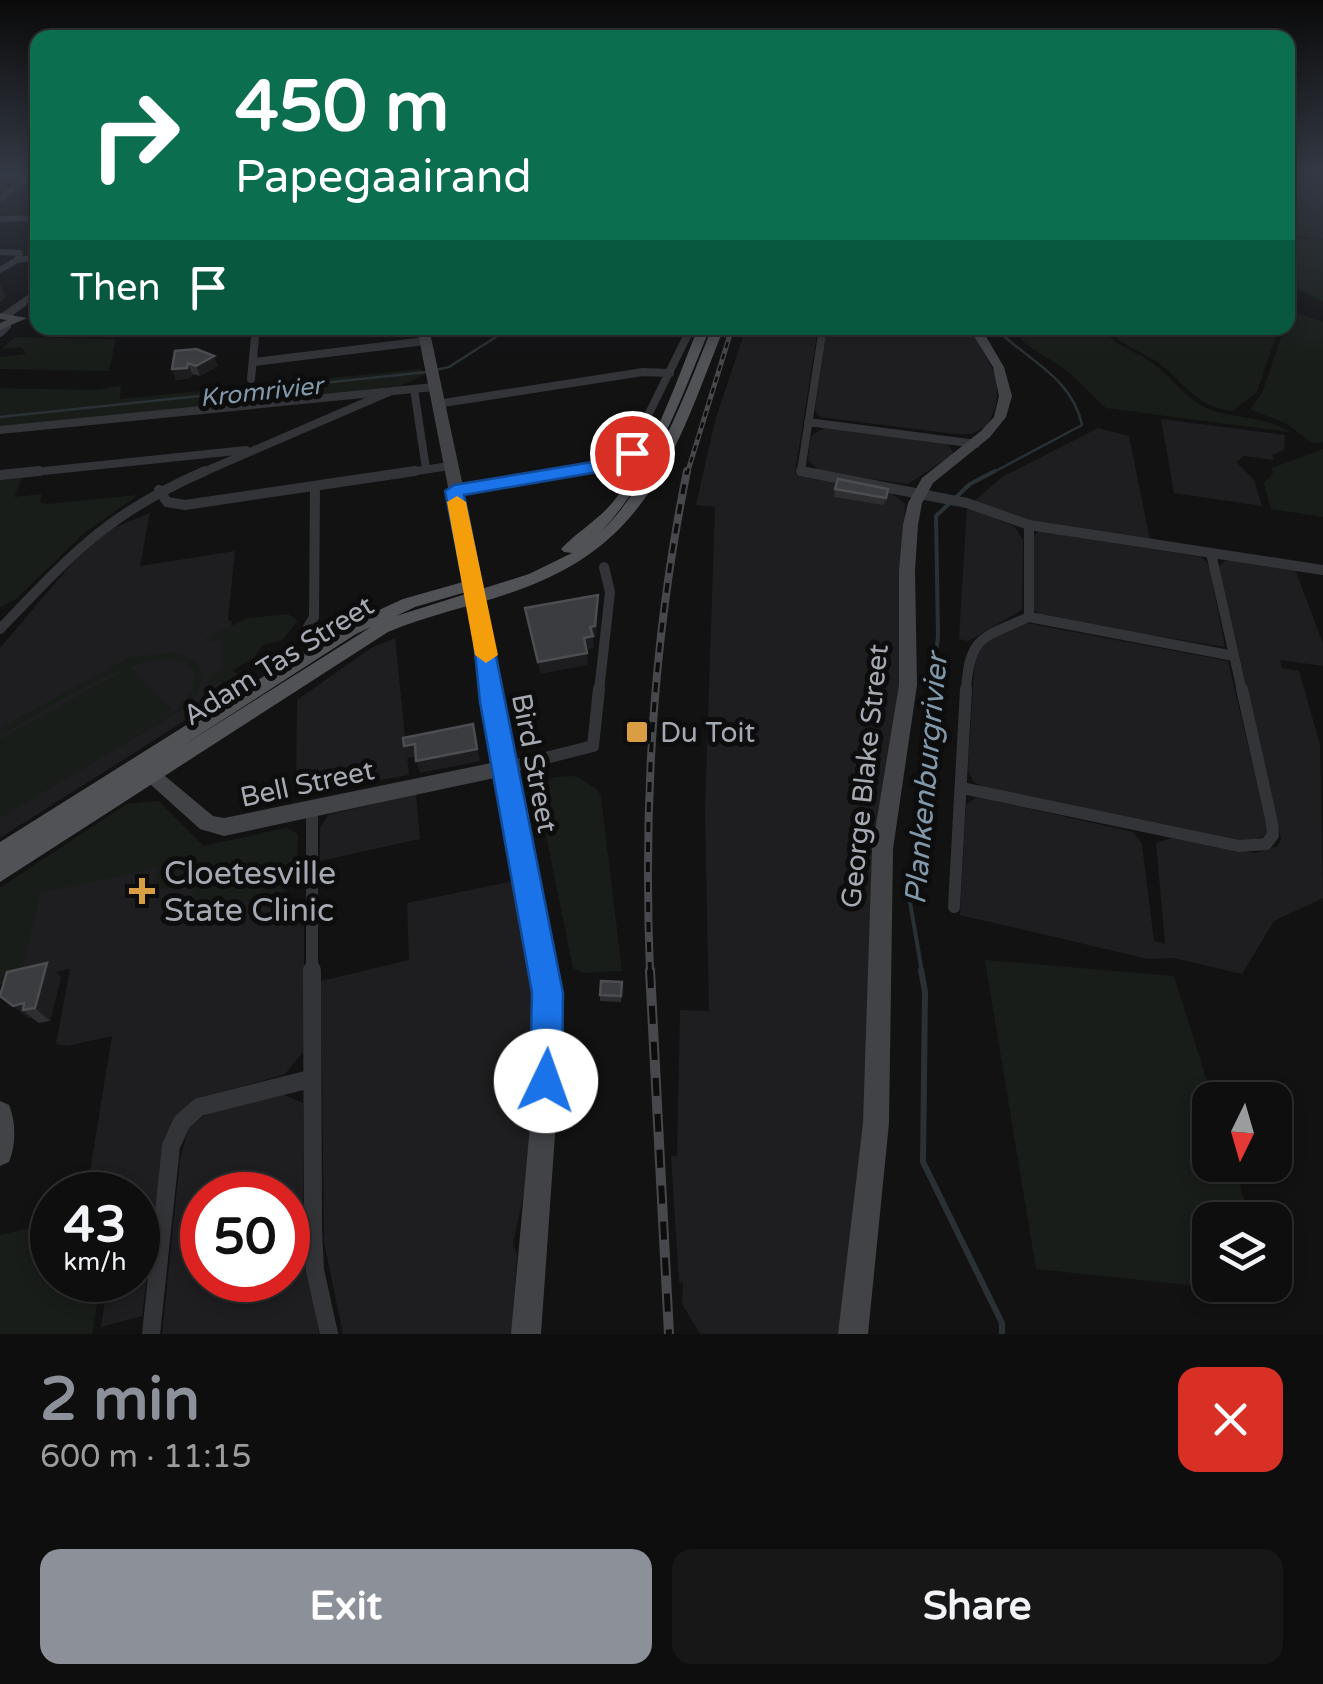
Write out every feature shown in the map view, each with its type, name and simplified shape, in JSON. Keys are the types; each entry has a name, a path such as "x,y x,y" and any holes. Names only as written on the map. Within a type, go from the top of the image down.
{"main road":[{"name":"Adam Tas Street","path":"654,458 701,335"},
{"name":"Adam Tas Street","path":"0,854 382,628 516,574 580,543 614,513 654,458 715,335"},
{"name":"Adam Tas Street","path":"0,873 145,771"}],"street":[{"path":"0,252 30,258"},
{"path":"0,270 19,257"},
{"path":"251,379 256,335"},
{"path":"254,362 418,335"},
{"name":"Bird Street","path":"424,335 475,590 548,1012 549,1048 526,1334"},
{"path":"454,491 619,462 634,450 688,335"},
{"path":"821,335 801,471 967,503 1029,526 1323,570"},
{"path":"928,494 936,473 993,427 1004,388 1000,368 979,335"},
{"path":"437,404 643,372 670,373"},
{"path":"0,430 359,396 414,389 432,377"},
{"path":"414,389 426,469"},
{"path":"0,630 6,614 87,538 159,490 389,392"},
{"path":"352,408 359,396"},
{"path":"808,422 939,436 976,444"},
{"path":"0,475 250,450"},
{"path":"159,490 167,502 185,504 448,466"},
{"path":"308,628 314,617 316,486"},
{"name":"George Blake Street","path":"853,1334 876,1124 881,868 908,685 911,536 928,494"},
{"path":"1028,617 1029,526"},
{"path":"962,788 1240,846 1266,844 1273,835 1272,823 1212,553"},
{"path":"506,768 592,746 610,592 604,567"},
{"path":"954,907 971,647 1028,617 1234,656"},
{"name":"Bell Street","path":"145,771 214,826 235,827 506,768"},
{"path":"312,810 310,1078 315,1270 329,1334"},
{"path":"151,1334 171,1146 182,1122 199,1107 310,1078"},
{"path":"0,1114 0,1154"}],"shaded area":[{"path":"1295,238 1323,240 1323,301 1295,288"},
{"path":"1295,315 1323,322 1323,442 1312,443 1287,424 1250,409 1262,393 1282,335 1295,335"},
{"path":"744,335 817,335 795,473 886,489 905,504 901,677 865,1141 841,1334 700,1334 682,1304 671,1156 677,1156 680,1010 709,1011 705,810 715,507 696,505 715,421"},
{"path":"826,335 975,336 998,379 996,405 988,425 972,434 820,417 815,410"},
{"path":"1016,335 1108,335 1160,369 1204,407 1290,432 1106,408 1066,370"},
{"path":"1113,335 1277,335 1257,392 1232,411 1203,401 1158,362"},
{"path":"15,337 116,340 109,371 0,369 0,357 26,354 21,347 2,349"},
{"path":"421,369 425,375 400,386 0,427 0,388 94,390 121,386 120,399"},
{"path":"1161,419 1285,435 1284,450 1272,455 1274,460 1244,456 1236,462 1254,480 1262,506 1174,493"},
{"path":"824,428 947,442 954,454 908,484 821,472 808,460 811,436"},
{"path":"1098,428 1129,436 1150,540 1020,520 973,502 1002,477"},
{"path":"1323,449 1323,517 1271,509 1264,483 1273,474 1272,468"},
{"path":"24,474 14,497 42,494 40,502 47,504 138,495 84,533 16,599 0,607 0,477"},
{"path":"967,506 1015,527 1023,540 1022,610 968,641 959,639"},
{"path":"150,513 140,566 235,551 228,620 232,621 219,699 0,838 0,648 74,561 109,530"},
{"path":"1039,531 1201,557 1209,565 1225,647 1041,617 1034,610 1033,537"},
{"path":"1226,560 1295,569 1323,644 1323,666 1280,660 1282,668 1299,671 1320,744 1323,898 1274,921 1242,974 1174,958 1148,959 960,915 966,805 977,797 1133,832 1142,844 1154,941 1165,944 1156,843 1172,838 1256,853 1278,846 1281,839 1219,566"},
{"path":"288,614 298,621 282,640 262,645 254,658 233,670 243,679 208,684 207,679 223,667 222,639 205,642 206,638 248,618"},
{"path":"1026,623 1228,661 1268,831 1264,836 1248,842 985,788 974,782 968,770 975,651 981,643"},
{"path":"395,638 409,775 296,795 297,700 371,648"},
{"path":"174,652 196,661 201,674 197,692 185,708 0,818 0,739 130,667 70,695 0,736 0,728 128,658","holes":["157,660 179,661 195,672 192,691 177,709 42,788 172,710 130,667"]},
{"path":"575,776 597,789 601,797 622,971 583,973 573,968 538,796 540,786 555,777"},
{"path":"416,794 420,839 320,861 320,828 328,815"},
{"path":"158,801 203,846 287,828 298,834 296,882 280,894 280,907 288,912 289,919 304,916 304,1051 285,1074 198,1099 163,1152 160,1175 160,1172 90,1172 112,1036 68,1046 56,1044 70,969 0,984 0,888 127,804"},
{"path":"158,801 203,846 287,828 298,834 296,882 280,894 174,918 175,908 193,904 194,883 155,891 157,868 40,893 20,980 0,984 0,888 127,804"},
{"path":"518,880 536,978 538,1049 524,1193 513,1243 517,1255 512,1334 343,1334 324,1242 321,981 409,960 407,903"},
{"path":"985,960 1174,976 1207,1082 1192,1082 1192,1182 1239,1182 1245,1202 1192,1202 1192,1285 1036,1269"},
{"path":"282,1094 303,1103 303,1172 180,1172 180,1302 310,1302 310,1281 319,1334 162,1334 180,1159 189,1127 210,1112"},
{"path":"30,1228 30,1302 97,1302 92,1334 0,1334 0,1235"},
{"path":"105,1302 144,1302 142,1316 101,1327"}],"building":[{"path":"196,349 214,356 196,366 188,363 187,368 172,369 175,351"},
{"path":"838,479 888,489 886,498 835,489"},
{"path":"598,595 595,626 590,627 593,636 584,638 587,653 538,662 525,608"},
{"path":"473,724 477,749 416,761 415,744 404,746 403,738"},
{"path":"47,963 35,1008 23,1010 24,1003 13,1006 0,996 7,972"},
{"path":"601,981 622,982 621,996 600,995"}],"waterway":[{"name":"Kromrivier","path":"436,370 449,367 499,335"},
{"name":"Plankenburgrivier","path":"990,474 1082,425 1077,408 1059,382 1003,335"},
{"name":"Kromrivier","path":"0,417 427,372"},
{"name":"Plankenburgrivier","path":"922,972 910,902 938,636 936,516 970,484 995,471"},
{"name":"Plankenburgrivier","path":"921,970 925,992 923,1162 1002,1323 1002,1334"}],"railway":[{"path":"687,474 730,335"},
{"path":"650,972 648,846 653,720 666,596 687,471"},
{"path":"650,970 669,1334"}],"slow traffic":[{"path":"457,502 486,655"}],"place":[{"name":"Du Toit","path":"637,732"},
{"name":"Cloetesville State Clinic","path":"142,891"}],"route":[{"path":"546,1081 547,993 492,702 484,632 454,491 609,465 632,453"}]}
